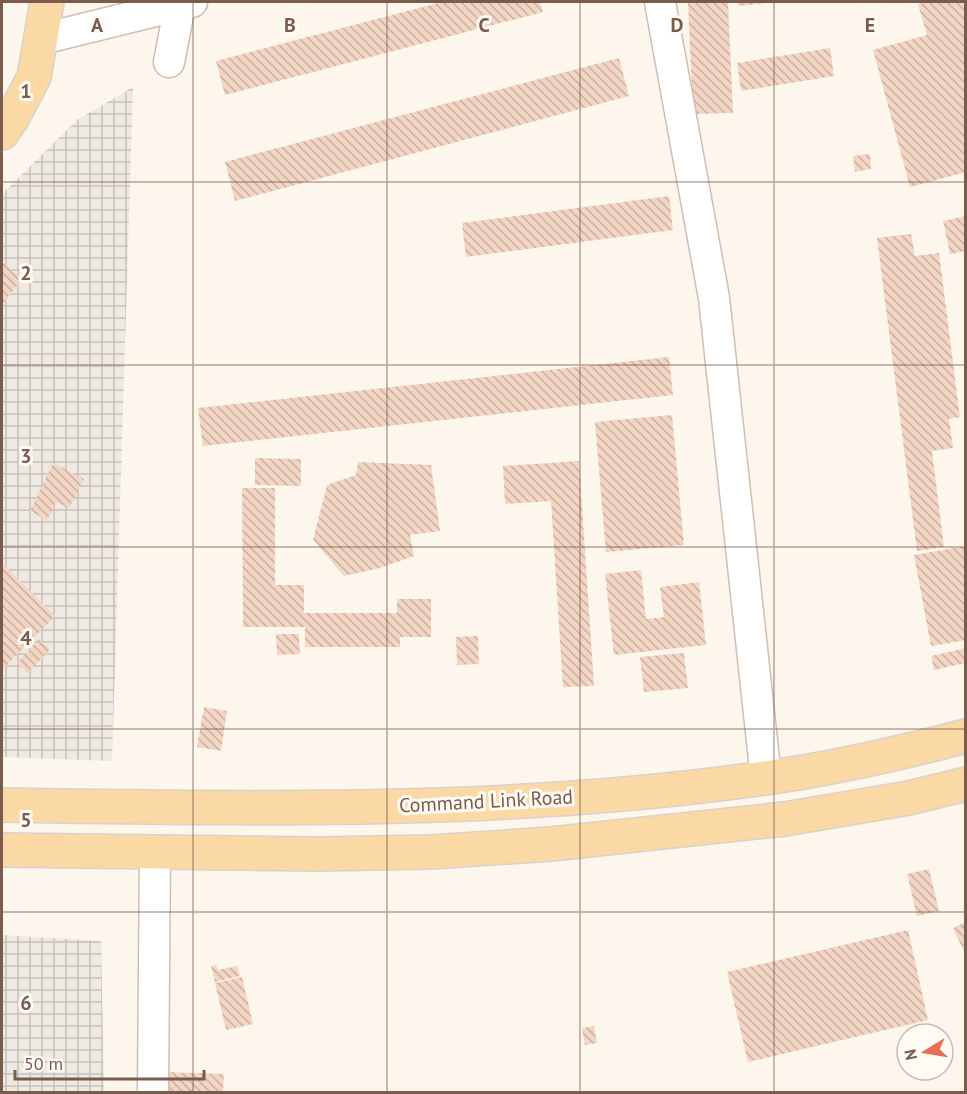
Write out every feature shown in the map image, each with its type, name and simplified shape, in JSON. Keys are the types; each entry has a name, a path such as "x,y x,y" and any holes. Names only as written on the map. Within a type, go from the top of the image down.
{"main road":[{"path":"2,133 13,117 33,77 42,39 47,2"},
{"name":"Command Link Road","path":"2,805 203,808 467,804 622,794 766,778 910,750 966,736"},
{"path":"2,850 329,854 431,852 551,844 785,819 909,798 966,784"}],"street":[{"path":"660,2 714,298 766,778"},
{"path":"42,39 186,3"},
{"path":"169,62 186,3"},
{"path":"153,1092 155,851"}],"shaded area":[{"path":"133,87 112,761 2,757 2,194 77,120"},
{"path":"2,935 101,941 104,1092 2,1092"}],"building":[{"path":"442,2 540,2 543,12 225,95 216,61"},
{"path":"688,2 728,2 733,113 693,114"},
{"path":"738,2 767,2 767,3 738,6"},
{"path":"966,2 966,172 910,187 873,50 927,35 918,4"},
{"path":"830,48 834,76 741,91 737,63"},
{"path":"619,58 629,96 235,201 225,162"},
{"path":"870,154 871,169 855,172 853,156"},
{"path":"669,196 673,230 466,257 462,223"},
{"path":"966,216 966,251 950,254 943,221"},
{"path":"911,234 915,256 939,253 960,417 949,419 953,448 932,451 944,547 917,551 877,238"},
{"path":"2,262 22,279 2,305"},
{"path":"669,357 673,395 203,446 198,408"},
{"path":"672,415 684,545 606,552 595,422"},
{"path":"255,458 301,459 301,486 255,485"},
{"path":"579,461 594,686 563,687 551,501 505,504 503,466"},
{"path":"358,462 431,465 440,531 410,535 414,556 380,568 344,576 313,540 327,485 356,475"},
{"path":"53,463 84,479 69,508 56,502 47,520 30,511"},
{"path":"242,488 275,488 275,585 304,585 304,613 397,613 397,599 431,599 431,637 400,637 400,647 305,647 305,627 243,627"},
{"path":"966,546 966,640 931,646 914,555"},
{"path":"2,563 55,616 2,670"},
{"path":"641,570 646,619 664,617 660,587 699,582 706,645 614,655 605,574"},
{"path":"276,634 299,634 300,654 277,655"},
{"path":"478,636 479,664 457,665 456,637"},
{"path":"39,639 50,649 28,673 17,663"},
{"path":"966,648 966,663 934,670 931,656"},
{"path":"684,653 688,688 644,692 640,657"},
{"path":"204,707 227,711 221,751 197,747"},
{"path":"929,869 939,911 917,916 907,874"},
{"path":"966,922 966,956 953,928"},
{"path":"908,930 928,1020 895,1022 895,1028 748,1062 727,972"},
{"path":"216,965 218,970 237,966 240,976 215,982 211,966"},
{"path":"242,977 253,1024 226,1030 215,983"},
{"path":"594,1026 597,1043 585,1045 582,1028"},
{"path":"164,1072 224,1074 223,1092 163,1092"}]}
